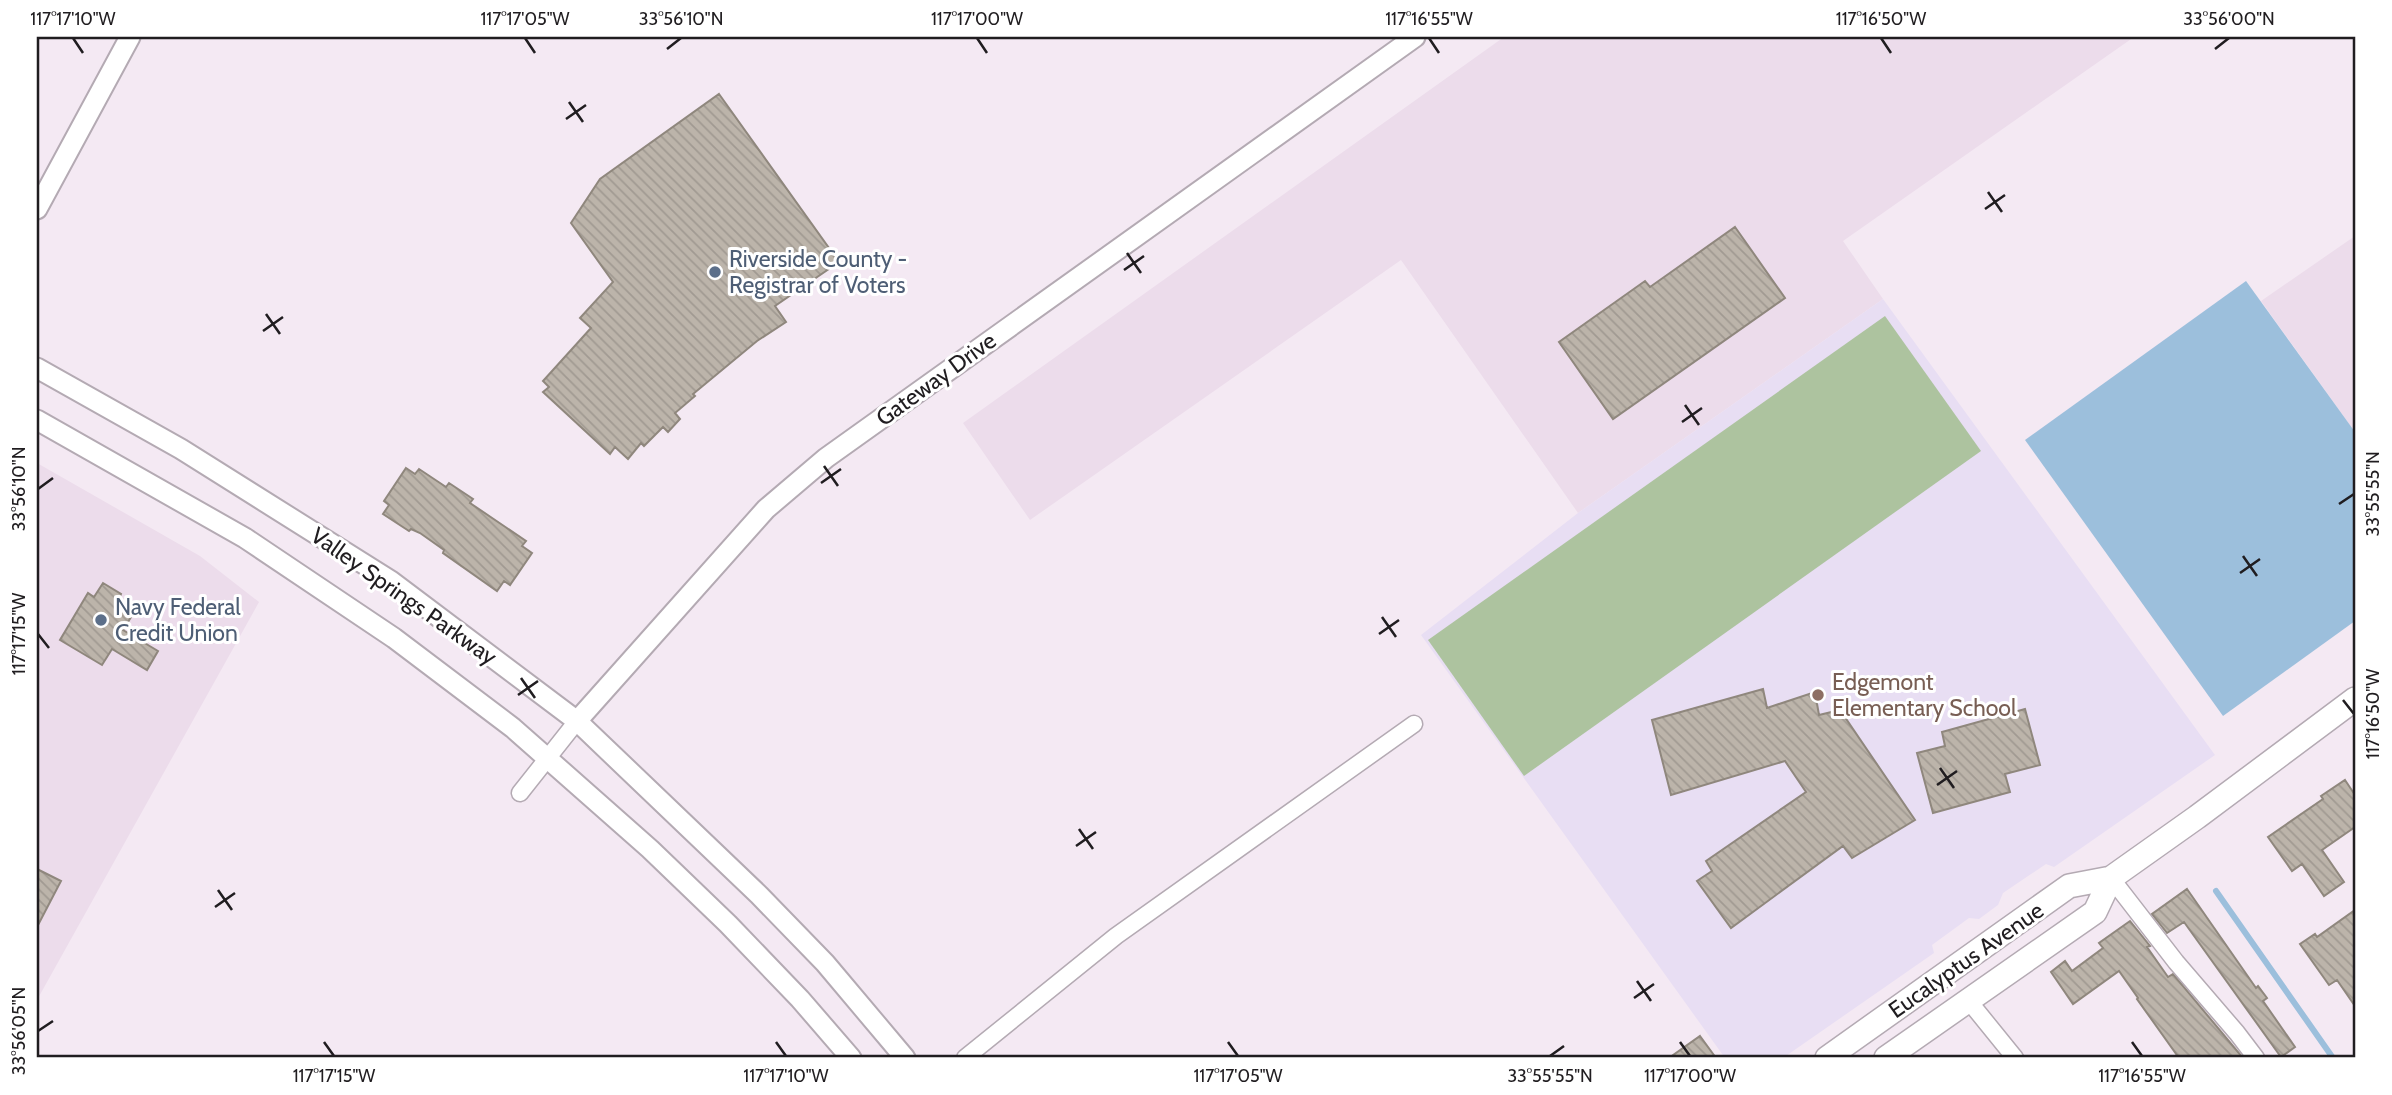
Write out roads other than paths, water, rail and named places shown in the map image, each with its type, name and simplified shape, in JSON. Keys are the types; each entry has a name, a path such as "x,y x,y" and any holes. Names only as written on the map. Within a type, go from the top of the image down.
{"main road":[{"name":"Eucalyptus Avenue","path":"1827,1058 2069,886 2111,877 2197,817 2355,699"},
{"name":"Eucalyptus Avenue","path":"1886,1058 2095,912 2111,877"}],"street":[{"path":"37,209 130,37"},
{"name":"Gateway Drive","path":"520,793 577,721 766,509 826,458 1415,37"},
{"name":"Valley Springs Parkway","path":"37,368 181,449 391,581 577,721 759,895 825,963 905,1058"},
{"name":"Valley Springs Parkway","path":"37,419 253,543 394,638 513,728 650,849 728,924 800,999 851,1058"},
{"path":"965,1058 1116,936 1414,724"},
{"path":"2111,877 2176,962 2256,1058"},
{"path":"1968,1000 2015,1058"}],"water":[{"path":"2246,281 2355,432 2355,621 2223,716 2025,440"}],"waterway":[{"path":"2216,891 2333,1058"}],"place":[{"name":"Riverside County - Registrar of Voters","path":"715,272"},
{"name":"Navy Federal Credit Union","path":"101,620"},
{"name":"Edgemont Elementary School","path":"1818,695"}]}
